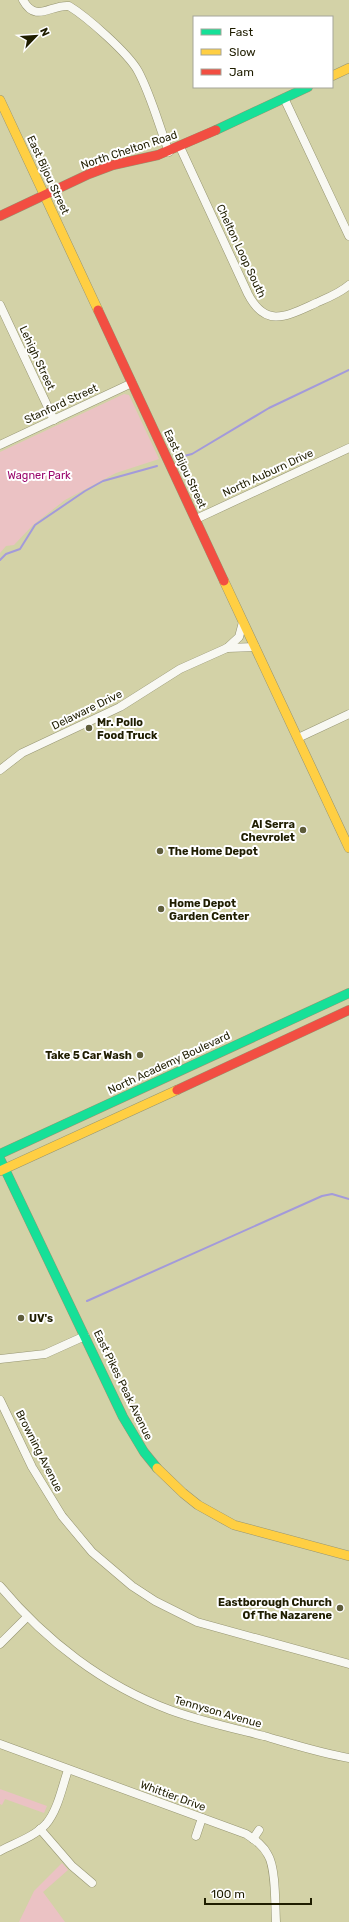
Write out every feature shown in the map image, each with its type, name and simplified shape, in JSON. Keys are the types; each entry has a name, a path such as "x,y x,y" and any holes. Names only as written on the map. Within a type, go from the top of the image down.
{"main road":[{"path":"333,76 349,68"},
{"name":"North Chelton Road","path":"0,216 106,168 168,152 180,147 306,88"},
{"name":"East Bijou Street","path":"0,100 349,848"},
{"name":"North Academy Boulevard","path":"0,1154 349,993"},
{"path":"2,1170 349,1010"},
{"name":"East Pikes Peak Avenue","path":"0,1159 2,1170 86,1336 135,1440 158,1471 181,1493 209,1511 235,1525 349,1556"}],"street":[{"path":"23,0 29,9 40,12 69,6 122,50 134,64 142,79 168,152"},
{"path":"284,98 349,236"},
{"name":"Chelton Loop South","path":"180,147 248,294 257,309 267,316 280,317 313,304 341,291 349,285"},
{"name":"Lehigh Street","path":"0,305 54,420"},
{"name":"Stanford Street","path":"0,445 132,383"},
{"name":"North Auburn Drive","path":"196,519 349,448"},
{"name":"Delaware Drive","path":"0,770 22,753 120,707 180,669 227,648 239,636 243,622"},
{"name":"Delaware Drive","path":"227,648 255,647"},
{"path":"298,738 349,714"},
{"path":"0,1359 45,1354 86,1336"},
{"name":"Browning Avenue","path":"0,1400 32,1467 62,1516 92,1552 132,1586 155,1601 197,1622 349,1664"},
{"name":"Tennyson Avenue","path":"0,1586 27,1617 70,1655 108,1680 148,1701 195,1718 349,1758"},
{"path":"0,1644 27,1617"},
{"name":"Whittier Drive","path":"0,1744 253,1838 269,1855 272,1865 276,1922"},
{"path":"0,1851 40,1829 50,1818 54,1811 68,1770"},
{"path":"196,1836 202,1818"},
{"path":"40,1829 72,1866 92,1883"},
{"path":"253,1838 259,1830"}],"green space":[{"name":"Wagner Park","path":"124,394 129,395 159,459 116,473 65,500 33,525 14,545 6,546 0,553 0,452"},
{"path":"0,1789 47,1806 44,1813 5,1799 2,1805 0,1804"},
{"path":"62,1863 68,1870 43,1892 65,1922 19,1922 34,1891"}],"waterway":[{"path":"184,456 192,454 269,408 349,370"},
{"path":"0,560 6,554 20,549 35,525 85,491 103,481 157,466"},
{"path":"87,1301 322,1196 332,1194 349,1199"}],"traffic: fast":[{"path":"216,130 306,88"},
{"path":"0,1154 349,993"},
{"path":"0,1159 123,1417 144,1452 157,1468"}],"traffic: slow":[{"path":"333,76 349,68"},
{"path":"0,100 98,310"},
{"path":"224,581 349,848"},
{"path":"0,1171 177,1090"},
{"path":"157,1468 198,1505 234,1525 349,1556"}],"traffic: jam":[{"path":"0,216 89,174 113,165 158,155 216,130"},
{"path":"98,310 224,581"},
{"path":"177,1090 349,1010"}],"place":[{"name":"Mr. Pollo Food Truck","path":"89,728"},
{"name":"Al Serra Chevrolet","path":"303,830"},
{"name":"The Home Depot","path":"160,851"},
{"name":"Home Depot Garden Center","path":"161,909"},
{"name":"Take 5 Car Wash","path":"140,1055"},
{"name":"UV's","path":"21,1318"},
{"name":"Eastborough Church Of The Nazarene","path":"340,1608"}]}
